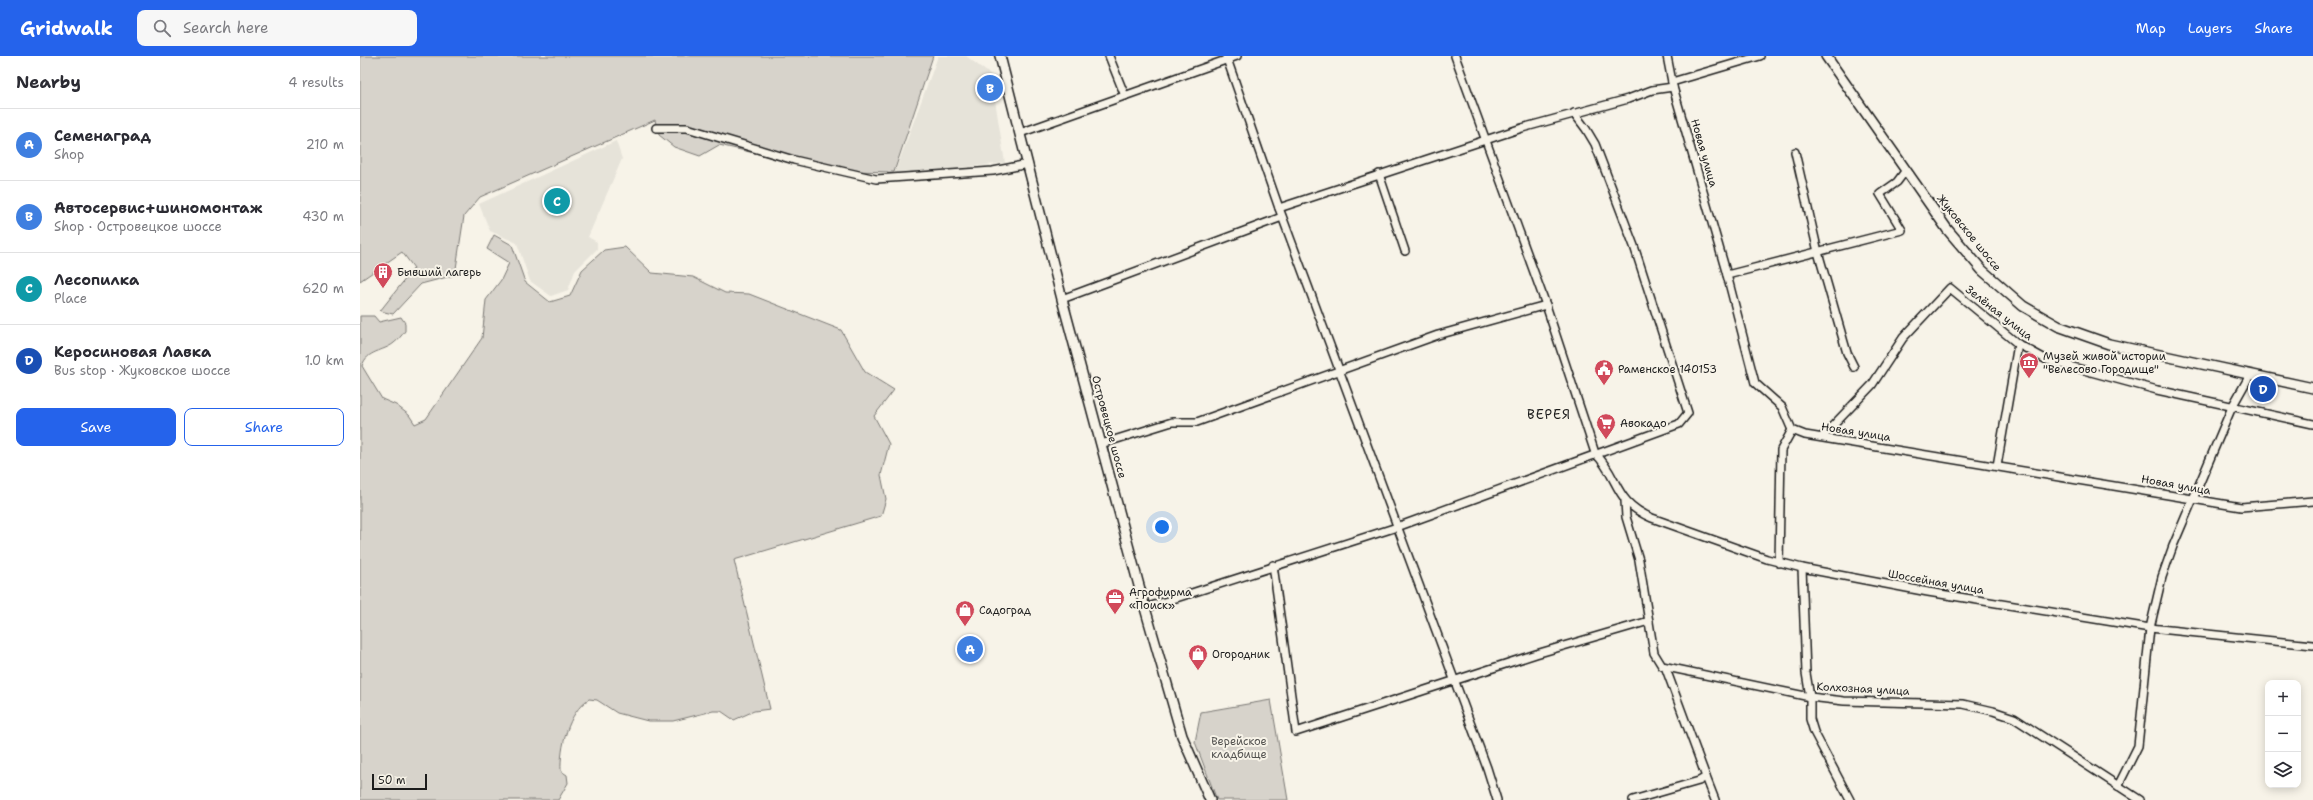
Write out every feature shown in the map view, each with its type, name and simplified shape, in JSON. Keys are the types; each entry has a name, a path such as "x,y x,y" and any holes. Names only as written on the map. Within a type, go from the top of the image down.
{"main road":[{"name":"Островецкое шоссе","path":"1000,56 1062,299 1145,608 1182,736 1210,800"},
{"name":"Жуковское шоссе","path":"1826,56 1947,229 1977,265 2011,298 2036,315 2072,332 2109,344 2313,388"}],"street":[{"path":"1109,56 1125,96"},
{"path":"1020,133 1227,58 1238,56"},
{"path":"1455,56 1546,305 1595,453"},
{"name":"Новая улица","path":"1667,56 1672,84 1727,275 1755,383 1782,407 1792,430 1805,435 2241,507 2313,501"},
{"path":"1279,208 1486,140 1574,113 1628,99 1760,56"},
{"path":"1227,58 1282,217 1398,527 1497,800"},
{"path":"1145,608 1273,565 1398,527 1595,453 1679,424 1688,413 1634,246 1595,144 1586,128 1574,113"},
{"path":"656,128 687,128 794,160 876,179 993,172 1028,164"},
{"path":"1794,152 1818,252 1847,353 1854,367"},
{"path":"1727,275 1902,230 1880,194 1896,182 1906,170"},
{"path":"1379,174 1404,251"},
{"path":"1062,299 1282,217"},
{"name":"Зелёная улица","path":"1822,437 1872,385 1903,338 1950,288 2018,344 2047,360 2090,373 2232,407 2313,424"},
{"path":"1101,444 1172,422 1197,422 1338,369 1438,335 1546,305"},
{"path":"1997,466 2018,344"},
{"path":"2118,786 2138,746 2150,628 2164,571 2232,407 2250,375"},
{"path":"1779,563 1781,450 1792,430"},
{"name":"Шоссейная улица","path":"1595,453 1607,466 1625,501 1635,510 1652,518 1779,563 1928,592 2150,628 2313,645"},
{"path":"1625,501 1626,517 1639,560 1654,653 1662,666 1666,669 1715,800"},
{"path":"1273,565 1296,732 1455,682 1536,654 1649,621"},
{"path":"1802,568 1806,673 1810,697 1810,719 1814,732 1850,800"},
{"name":"Колхозная улица","path":"1666,669 1716,677 1810,697 1844,701 1956,704 1993,710 2014,718 2140,800"},
{"path":"1634,800 1699,781 1706,777"}],"shaded area":[{"path":"938,56 966,56 991,75 1005,163 894,175"},
{"path":"616,141 622,159 588,237 597,242 597,249 575,271 568,290 551,296 530,281 517,243 490,231 479,204"}],"green space":[{"path":"360,56 933,56 894,172 850,171 788,155 763,155 719,145 700,156 674,147 659,135 655,120 480,197 464,216 455,275 421,284 393,314 380,311 414,268 402,252 360,281"},
{"path":"494,235 512,245 525,282 550,302 570,296 582,270 604,250 625,247 652,273 693,277 725,293 749,294 841,330 865,372 894,390 874,416 889,444 881,475 886,499 881,516 734,560 770,709 754,711 734,720 721,711 713,711 673,721 648,721 617,713 597,700 589,699 576,712 567,731 562,752 561,771 567,775 568,783 558,800 360,800 360,316 374,316 379,322 401,317 405,323 405,331 397,340 390,346 371,354 364,361 362,366 382,399 396,405 409,415 415,424 426,419 482,338 486,300 501,280 509,263 487,249"},
{"name":"Верейское кладбище","path":"1271,700 1288,800 1217,800 1195,742 1201,712"}],"place":[{"name":"Автосервис+шиномонтаж","path":"990,88"},
{"name":"Лесопилка","path":"557,201"},
{"name":"Бывший лагерь","path":"383,289"},
{"name":"Музей живой истории \"Велесово Городище\"","path":"2029,379"},
{"name":"Раменское 140153","path":"1604,386"},
{"name":"Керосиновая Лавка","path":"2263,389"},
{"name":"Авокадо","path":"1606,440"},
{"name":"Агрофирма «Поиск»","path":"1115,615"},
{"name":"Садоград","path":"965,627"},
{"name":"Семенаград","path":"970,649"},
{"name":"Огородник","path":"1198,671"}],"district":[{"name":"ВЕРЕЯ","path":"1549,414"}]}
